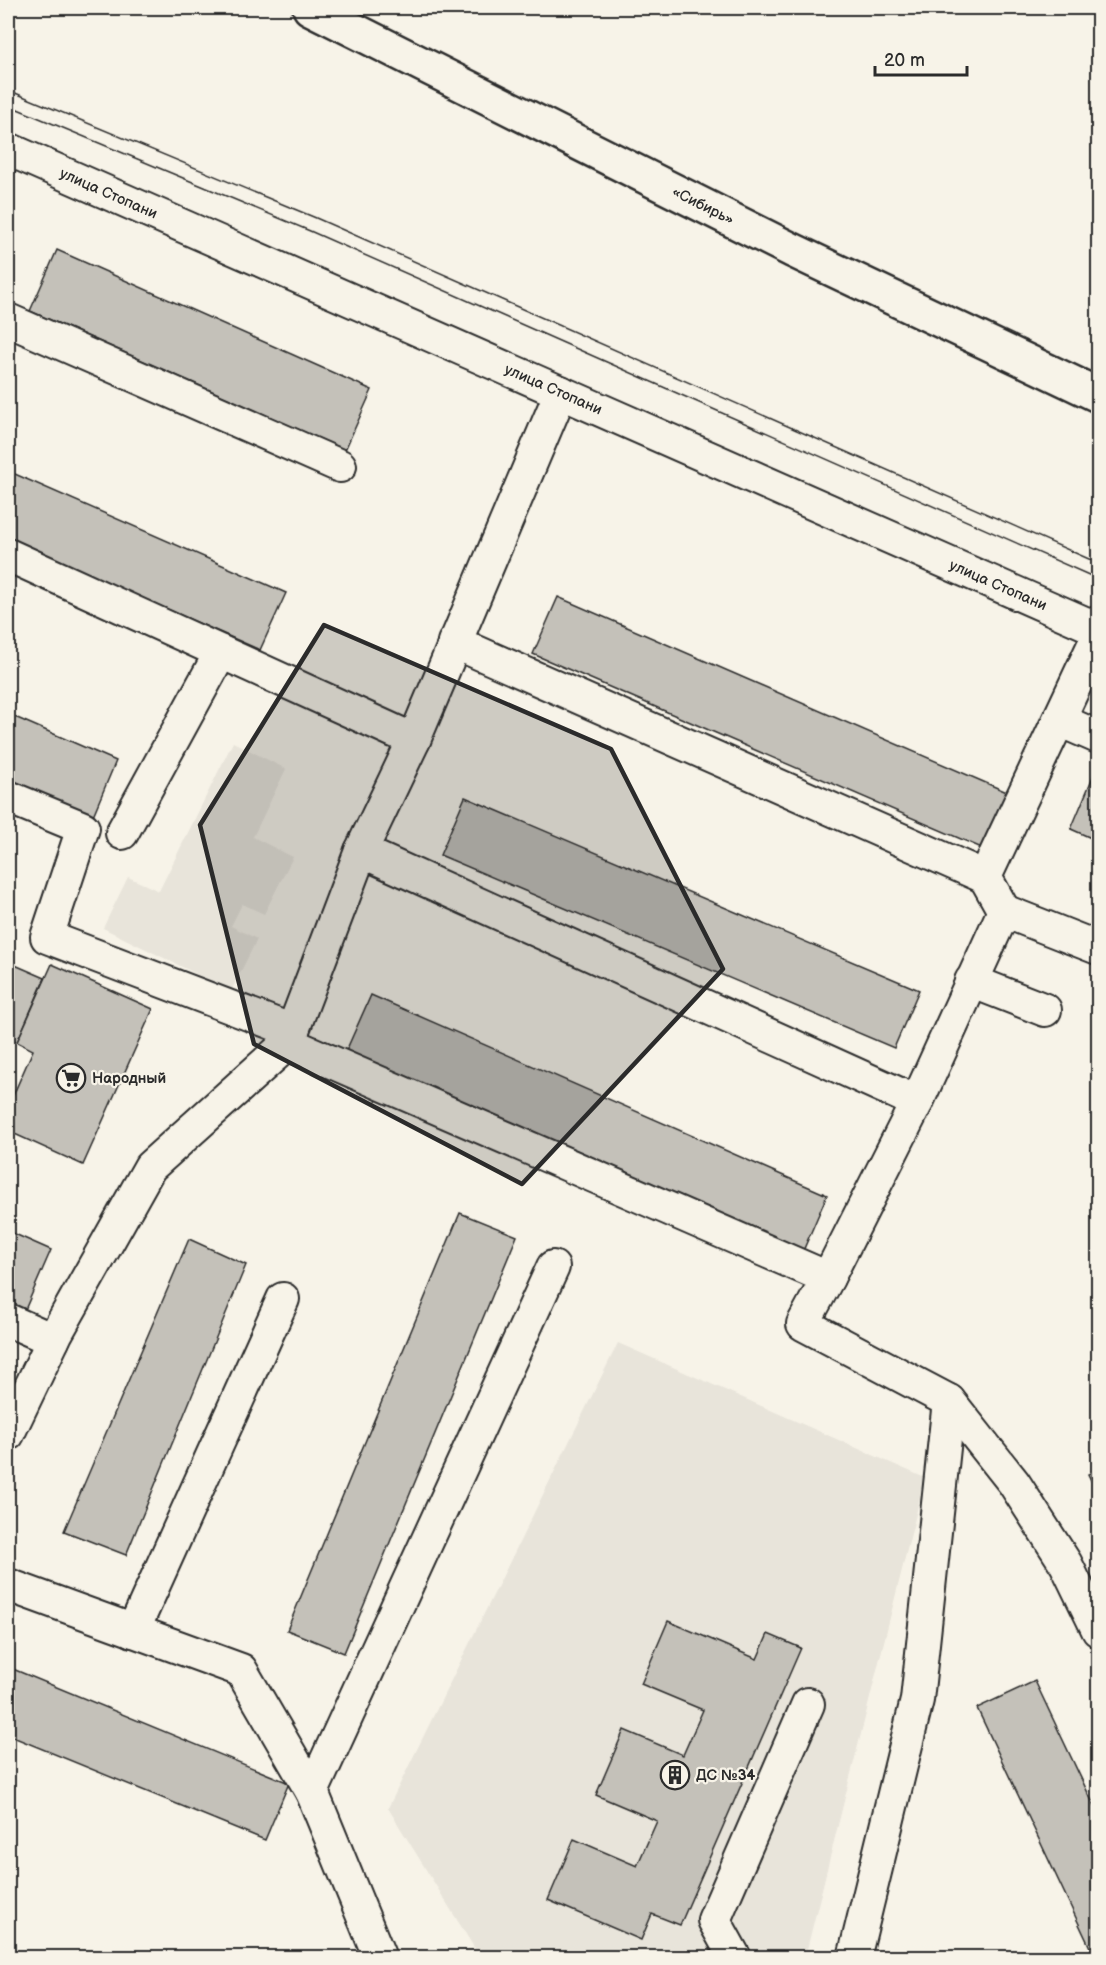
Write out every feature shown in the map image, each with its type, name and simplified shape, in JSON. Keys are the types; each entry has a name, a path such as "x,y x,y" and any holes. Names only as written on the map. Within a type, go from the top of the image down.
{"main road":[{"name":"«Сибирь»","path":"310,8 792,250 1098,395"}],"street":[{"name":"улица Стопани","path":"8,149 1098,629"},
{"path":"8,320 340,466"},
{"path":"8,1434 53,1340 150,1167 290,1037 361,851 414,740 561,392"},
{"path":"8,555 414,740"},
{"path":"985,877 1098,636"},
{"path":"454,642 985,877 1004,911 1098,948"},
{"path":"122,833 221,652"},
{"path":"1059,720 1098,737"},
{"path":"8,797 83,828 47,937 290,1037 828,1278"},
{"path":"361,851 917,1102"},
{"path":"1004,911 917,1102 803,1324 950,1401 1014,1483 1066,1564 1098,1630"},
{"path":"971,981 1045,1010"},
{"path":"312,1792 553,1267"},
{"path":"133,1631 283,1299"},
{"path":"8,1320 53,1340"},
{"path":"854,1958 917,1700 950,1401"},
{"path":"8,1585 241,1670 312,1792 380,1958"},
{"path":"735,1958 714,1920 808,1704"}],"highlighted area":[{"path":"324,625 611,749 723,969 522,1184 254,1044 200,825"}],"shaded area":[{"path":"233,742 286,769 253,837 293,857 264,914 242,904 231,926 257,939 231,991 103,928 128,877 159,891"},
{"path":"618,1343 925,1478 805,1957 480,1957 388,1808"}],"building":[{"path":"57,250 372,390 345,450 30,311"},
{"path":"8,471 286,593 260,650 8,539"},
{"path":"558,597 1009,793 984,849 533,654"},
{"path":"8,714 116,761 92,818 8,782"},
{"path":"1095,772 1098,774 1098,841 1071,829"},
{"path":"465,797 919,990 894,1048 440,855"},
{"path":"8,962 45,978 17,1042 8,1038"},
{"name":"Народный","path":"52,964 153,1009 83,1165 8,1131 8,1107 33,1050 17,1042"},
{"path":"371,995 827,1195 803,1251 346,1051"},
{"path":"460,1213 517,1236 344,1653 287,1630"},
{"path":"8,1231 51,1250 24,1312 8,1305"},
{"path":"189,1239 246,1265 126,1555 64,1531"},
{"path":"1098,1469 1098,1495 1088,1474"},
{"name":"ДС №34","path":"668,1621 757,1659 768,1634 801,1648 680,1925 652,1914 641,1940 548,1900 574,1839 637,1866 657,1821 596,1795 624,1730 683,1755 703,1710 641,1684"},
{"path":"8,1667 289,1783 265,1840 8,1735"},
{"path":"1035,1681 1098,1814 1098,1958 1095,1958 977,1708"}],"tram line":[{"path":"8,90 316,218 1098,563"},
{"path":"8,105 310,231 1098,579"}],"place":[{"name":"Народный","path":"71,1078"},
{"name":"ДС №34","path":"675,1775"}]}
